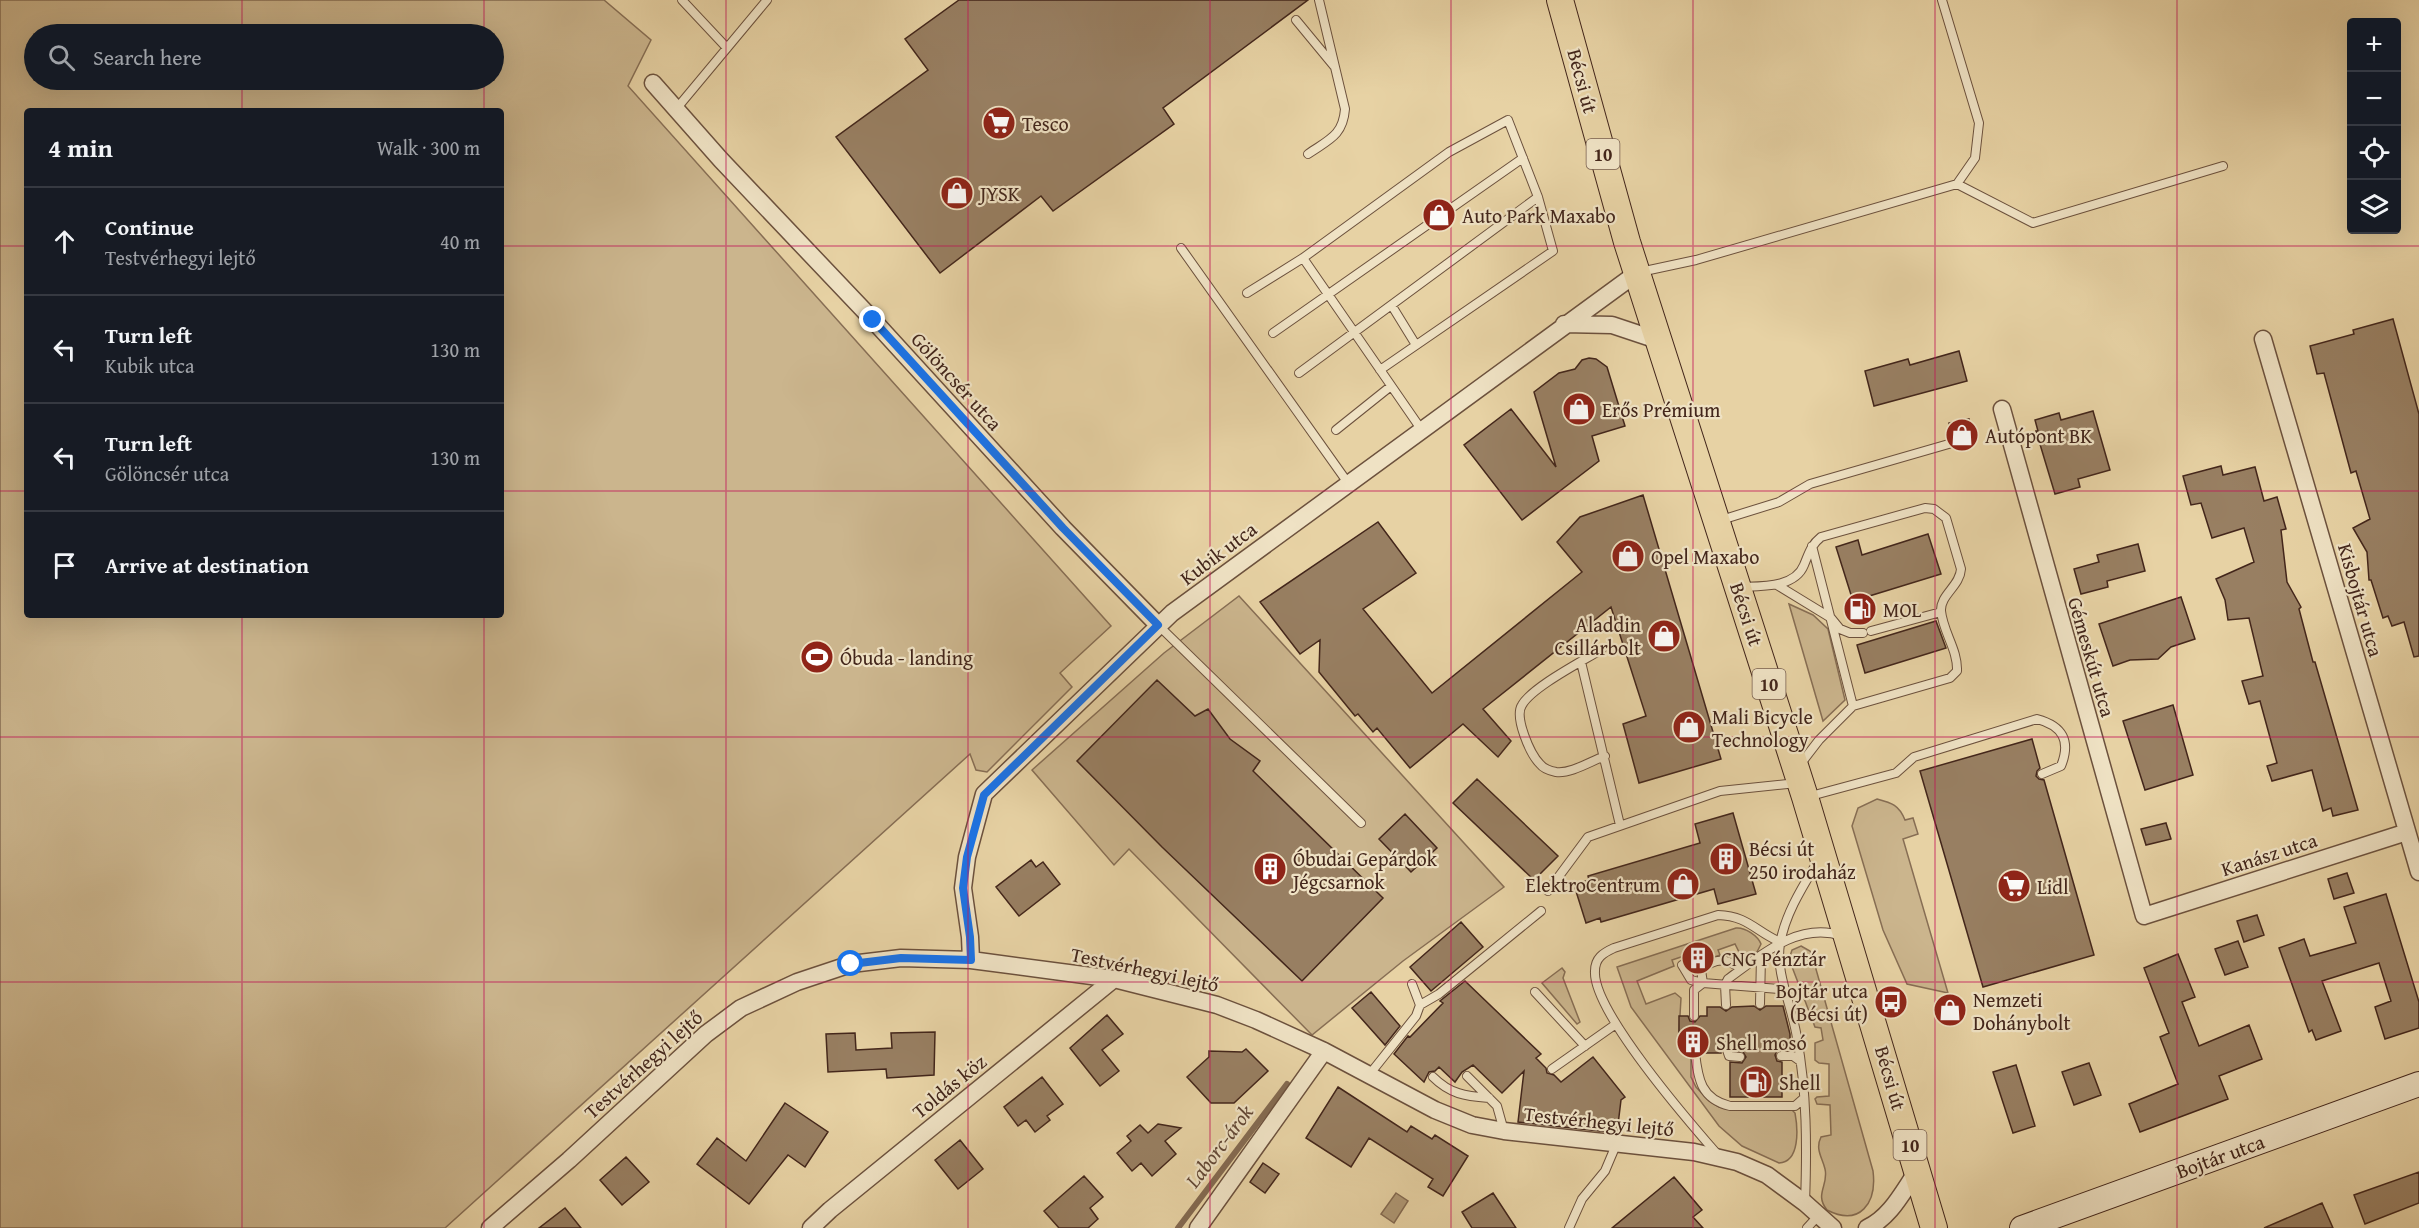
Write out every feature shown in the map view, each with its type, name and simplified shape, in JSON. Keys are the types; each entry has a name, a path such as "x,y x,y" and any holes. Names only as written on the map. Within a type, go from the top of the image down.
{"main road":[{"name":"Bécsi út","path":"1560,0 1637,273 1823,853 1934,1228"}],"street":[{"name":"Gölöncsér utca","path":"653,83 721,160 865,312 1063,528 1158,625"},
{"name":"Kubik utca","path":"971,960 963,888 967,857 984,795 1158,625 1421,429 1637,273"},
{"path":"1564,324 1612,325 1658,340"},
{"name":"Kisbojtár utca","path":"2263,339 2419,869"},
{"name":"Gémeskút utca","path":"2002,409 2144,916"},
{"name":"Kanász utca","path":"2144,916 2408,832"},
{"name":"Testvérhegyi lejtő","path":"490,1228 569,1160 706,1034 741,1008 797,982 851,964 901,958 971,960 1114,980 1217,1005 1324,1051 1472,1125 1616,1145 1694,1152 1737,1162 1761,1172 1805,1203 1823,1225"},
{"name":"Toldás köz","path":"811,1228 830,1210 1114,980"},
{"path":"1198,1228 1324,1051"},
{"name":"Bojtár utca","path":"2022,1228 2419,1084"},
{"path":"1867,1228 1876,1224 1888,1212 1918,1170"}],"lane":[{"path":"682,0 728,48"},
{"path":"677,108 767,0"},
{"path":"1308,154 1339,131 1343,125 1345,110 1321,0"},
{"path":"1637,273 1696,260 1957,184 1976,158 1979,123 1942,0"},
{"path":"1296,20 1336,69"},
{"path":"1247,293 1303,258 1449,152 1508,120 1538,197 1553,251 1380,370"},
{"path":"1273,333 1523,158"},
{"path":"1957,184 2033,223 2223,166"},
{"path":"1299,372 1538,197"},
{"path":"1181,248 1348,483"},
{"path":"1303,258 1421,429"},
{"path":"1392,306 1416,345"},
{"path":"1336,430 1391,386"},
{"path":"1718,521 1779,502 1809,484 1966,439"},
{"path":"1739,587 1777,585 1800,573 1812,546 1821,537 1925,508 1934,509 1946,518 1961,569 1961,577 1942,603 1941,612 1957,660 1957,671 1950,678 1853,706 1819,740 1801,783"},
{"path":"1812,546 1853,706"},
{"path":"1777,585 1831,618 1840,629 1850,633 1867,632 1941,612"},
{"path":"1158,625 1361,823"},
{"path":"1602,649 1534,692 1522,704 1518,714 1520,724 1539,764 1548,770 1557,772 1568,770 1605,756"},
{"path":"1581,662 1620,825"},
{"path":"1548,891 1588,837 1720,791 1896,773 1914,756 2037,718 2052,723 2062,735 2066,752 2061,766 2042,774"},
{"path":"1805,1203 1804,1098 1797,1037 1779,958 1780,942 1796,896 1823,853"},
{"path":"1369,1075 1416,1016 1420,1005 1439,994 1540,911"},
{"path":"1720,1158 1688,1120 1616,1024 1594,974 1596,963 1602,954 1608,951 1718,915 1750,923 1767,936 1780,942"},
{"path":"1725,1005 1725,986 1728,980 1780,942 1807,932 1829,931 1849,938"},
{"path":"1761,956 1761,1004"},
{"path":"1703,983 1701,970 1722,960 1732,962 1742,969"},
{"path":"1682,965 1691,980 1725,986 1779,989 1787,994"},
{"path":"1694,1016 1694,990 1703,983"},
{"path":"1412,984 1420,1005"},
{"path":"1535,992 1585,1046"},
{"path":"1552,1070 1616,1024"},
{"path":"1726,1047 1729,1056 1740,1057"},
{"path":"1695,1053 1701,1085 1711,1098 1720,1104 1795,1106 1804,1098"},
{"path":"1781,1056 1793,1056 1800,1061"},
{"path":"1467,1076 1497,1106 1504,1131"},
{"path":"1433,1077 1445,1089 1463,1096 1489,1098"},
{"path":"1569,1228 1582,1198 1605,1171 1616,1145"}],"shaded area":[{"path":"0,0 604,0 651,40 628,86 1111,626 1060,673 1072,687 987,772 976,770 970,754 445,1228 0,1228"},
{"path":"1239,596 1504,887 1403,961 1312,1035 1129,849 1114,865 1032,770 1164,653"},
{"path":"1789,604 1813,615 1828,629 1845,700 1823,721"},
{"path":"1877,799 1894,805 1905,820 1913,818 1918,834 1903,839 1948,993 1907,984 1883,930 1852,826 1858,808"},
{"path":"1736,928 1747,931 1757,938 1761,944 1757,952 1742,958 1735,944 1718,950 1720,955 1709,959 1705,949 1672,960 1674,966 1637,981 1646,1004 1675,993 1681,998 1679,1032 1683,1032 1683,1053 1691,1053 1691,1077 1696,1087 1709,1101 1719,1107 1732,1110 1791,1109 1795,1113 1797,1136 1794,1151 1786,1161 1779,1163 1742,1146 1719,1126 1631,1007 1617,967"},
{"path":"1801,946 1810,951 1812,955 1873,1171 1874,1183 1869,1202 1857,1214 1849,1216 1827,1210 1822,1199 1826,1175 1819,1141 1821,1137 1831,1135 1830,1105 1817,1104 1815,1099 1829,1096 1829,1064 1815,1060 1815,1043 1823,1040 1821,1028 1815,1027 1789,959 1792,950"},
{"path":"1562,968 1565,972 1563,978 1580,1022 1577,1024 1542,983"},
{"path":"1396,1193 1408,1201 1394,1223 1381,1214"}],"building":[{"name":"Tesco","path":"959,0 1308,0 1163,108 1174,124 1053,211 1041,196 940,273 836,137 928,70 905,39"},
{"path":"2393,319 2419,414 2419,656 2414,657 2404,622 2392,626 2388,616 2383,618 2371,580 2369,580 2367,552 2353,528 2370,519 2356,471 2351,473 2324,373 2317,374 2310,346 2354,334 2353,330"},
{"path":"1959,351 1967,381 1874,406 1865,371 1908,359 1910,365"},
{"path":"1596,359 1607,367 1625,426 1592,436 1599,461 1522,520 1464,445 1511,409 1556,467 1534,392 1559,373 1575,369 1582,360"},
{"path":"2093,411 2110,470 2078,479 2080,487 2055,494 2036,431 2038,431 2035,420 2059,413 2061,420"},
{"path":"1969,419 1974,442 1971,442 1972,437 1967,433 1952,437 1949,423"},
{"path":"2221,466 2223,475 2255,467 2264,501 2277,497 2286,529 2281,530 2287,582 2301,607 2299,609 2313,662 2315,662 2358,810 2333,816 2331,808 2323,811 2312,770 2272,781 2267,766 2277,763 2260,701 2249,704 2242,681 2263,676 2249,618 2228,620 2225,600 2216,579 2254,562 2244,528 2212,538 2201,503 2191,505 2183,476"},
{"path":"1643,495 1721,759 1639,783 1623,724 1646,716 1611,607 1483,709 1511,741 1498,757 1463,724 1410,768 1377,728 1373,732 1358,714 1355,716 1319,672 1320,640 1300,654 1260,602 1378,522 1416,573 1363,609 1432,693 1582,572 1557,542 1580,517"},
{"path":"1928,534 1941,574 1853,601 1836,547 1858,540 1862,555"},
{"path":"2138,544 2145,571 2107,581 2108,587 2081,594 2074,569 2099,562 2097,555"},
{"path":"2181,597 2195,639 2171,647 2158,659 2130,660 2113,666 2099,624"},
{"path":"1936,621 1946,648 1865,673 1857,645"},
{"path":"1157,680 1195,716 1208,709 1230,739 1260,761 1253,771 1383,898 1302,981 1162,847 1077,761"},
{"path":"2173,705 2193,775 2145,790 2123,721"},
{"name":"Lidl","path":"2032,739 2040,768 2036,776 2044,780 2094,955 1983,987 1920,771"},
{"path":"1477,779 1558,856 1534,880 1453,803"},
{"path":"1733,813 1756,894 1718,904 1714,889 1601,922 1600,918 1586,923 1574,885 1589,880 1588,876 1700,843 1695,824"},
{"path":"1405,814 1437,848 1411,872 1379,839"},
{"path":"2166,823 2171,839 2146,845 2141,829"},
{"path":"1031,860 1036,867 1043,862 1060,884 1019,916 996,887"},
{"path":"2347,873 2354,893 2334,899 2328,879"},
{"path":"2386,894 2419,1002 2419,1028 2385,1039 2375,1007 2391,1001 2379,963 2322,981 2341,1031 2316,1040 2312,1030 2309,1032 2279,948 2304,939 2310,956 2356,943 2344,907"},
{"path":"2257,915 2264,935 2244,942 2237,921"},
{"path":"1461,922 1483,947 1431,991 1410,967"},
{"path":"2238,941 2248,967 2225,975 2215,949"},
{"path":"2178,954 2195,997 2182,1002 2199,1046 2249,1025 2262,1059 2219,1076 2228,1099 2140,1132 2129,1104 2178,1084 2160,1037 2169,1033 2144,968"},
{"path":"1465,981 1541,1054 1536,1058 1546,1068 1547,1073 1554,1075 1561,1082 1593,1057 1625,1097 1621,1100 1617,1133 1518,1122 1524,1071 1502,1093 1473,1065 1462,1072 1455,1082 1439,1067 1429,1072 1424,1082 1394,1054 1408,1036 1410,1037 1443,1003 1440,1001"},
{"path":"1371,992 1400,1026 1385,1045 1352,1008"},
{"path":"1754,1006 1760,1010 1766,1006 1783,1006 1790,1034 1790,1045 1782,1045 1782,1050 1777,1051 1775,1055 1777,1061 1782,1062 1782,1097 1730,1097 1730,1062 1742,1063 1746,1057 1743,1052 1734,1050 1728,1041 1721,1043 1721,1053 1701,1053 1700,1049 1695,1047 1691,1048 1689,1053 1684,1053 1684,1032 1679,1032 1679,1016 1688,1016 1690,1021 1695,1022 1700,1016 1707,1016 1707,1007 1720,1007 1726,1011 1732,1007"},
{"path":"1107,1015 1123,1034 1102,1050 1119,1071 1100,1086 1070,1048"},
{"path":"935,1032 934,1075 887,1078 886,1069 828,1072 826,1034 855,1033 856,1050 892,1048 891,1033"},
{"path":"1246,1049 1268,1071 1234,1103 1211,1103 1187,1077 1209,1057 1209,1051 1242,1052"},
{"path":"2089,1063 2101,1095 2074,1105 2062,1072"},
{"path":"2016,1065 2035,1126 2013,1133 1993,1072"},
{"path":"1042,1077 1063,1104 1047,1116 1050,1120 1035,1132 1026,1120 1018,1126 1004,1107"},
{"path":"1338,1087 1407,1132 1411,1126 1432,1139 1435,1135 1468,1156 1443,1196 1428,1187 1433,1179 1369,1138 1351,1167 1306,1138"},
{"path":"785,1103 828,1132 805,1167 788,1155 749,1204 697,1164 717,1138 746,1161"},
{"path":"1158,1124 1181,1128 1165,1141 1176,1154 1152,1176 1141,1163 1132,1171 1117,1153 1131,1141 1127,1136 1140,1125 1148,1133"},
{"path":"960,1140 983,1169 958,1189 935,1160"},
{"path":"626,1157 649,1182 622,1205 600,1180"},
{"path":"1263,1163 1279,1174 1265,1193 1250,1182"},
{"path":"2419,1172 2419,1203 2365,1224 2354,1195"},
{"path":"1084,1176 1103,1197 1090,1208 1098,1219 1088,1228 1059,1228 1044,1211"},
{"path":"1674,1177 1702,1210 1693,1217 1703,1228 1612,1228"},
{"path":"1493,1193 1516,1228 1472,1228 1462,1212"},
{"path":"2322,1203 2333,1228 2264,1228"},
{"path":"565,1208 581,1228 539,1228"}],"waterway":[{"name":"Laborc-árok","path":"1178,1228 1287,1084"}],"place":[{"name":"Tesco","path":"999,123"},
{"name":"JYSK","path":"957,193"},
{"name":"Auto Park Maxabo","path":"1439,215"},
{"name":"Erős Prémium","path":"1579,409"},
{"name":"Autópont BK","path":"1962,435"},
{"name":"Opel Maxabo","path":"1628,556"},
{"name":"MOL","path":"1860,609"},
{"name":"Aladdin Csillárbolt","path":"1664,636"},
{"name":"Óbuda - landing","path":"817,657"},
{"name":"Mali Bicycle Technology","path":"1689,727"},
{"name":"Bécsi út 250 irodaház","path":"1726,859"},
{"name":"Óbudai Gepárdok Jégcsarnok","path":"1270,869"},
{"name":"ElektroCentrum","path":"1683,884"},
{"name":"Lidl","path":"2014,886"},
{"name":"CNG Pénztár","path":"1698,958"},
{"name":"Bojtár utca (Bécsi út)","path":"1891,1002"},
{"name":"Nemzeti Dohánybolt","path":"1950,1010"},
{"name":"Shell mosó","path":"1693,1042"},
{"name":"Shell","path":"1756,1082"}],"route":[{"path":"851,964 901,958 971,960 963,888 967,857 984,795 1158,625 1063,528 873,320"}]}
